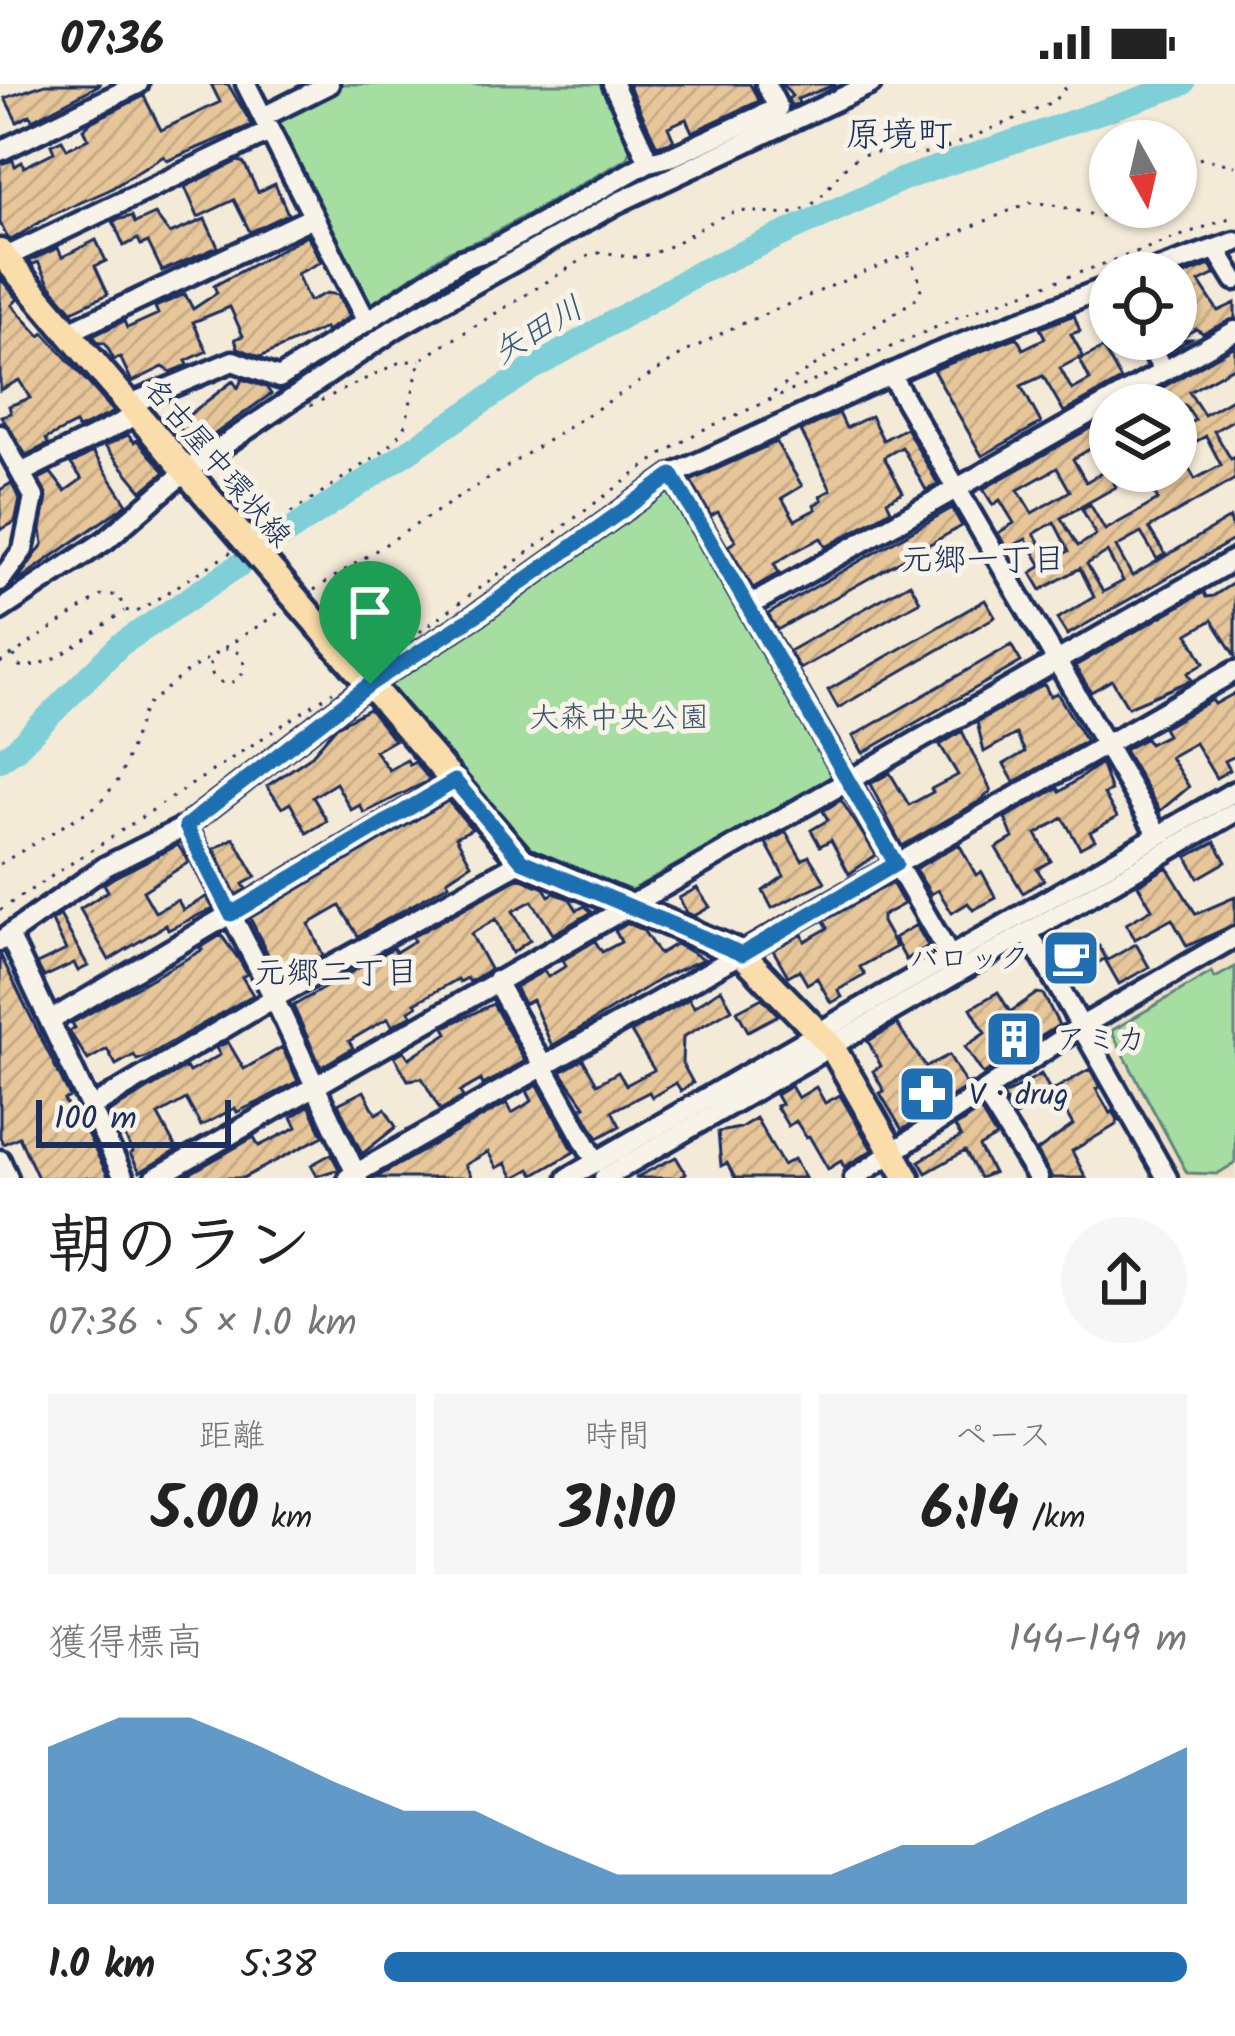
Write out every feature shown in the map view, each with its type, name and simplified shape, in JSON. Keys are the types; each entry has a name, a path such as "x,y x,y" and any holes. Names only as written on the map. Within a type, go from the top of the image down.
{"main road":[{"name":"名古屋中環状線","path":"2,257 522,861 742,954 826,1040 907,1178"}],"street":[{"path":"0,151 138,84"},
{"path":"246,84 367,322"},
{"path":"2,257 266,125 329,84"},
{"path":"613,84 649,162"},
{"path":"13,471 233,361 279,378 461,260 492,250 649,162 673,156 778,108 766,84"},
{"path":"0,610 194,479 396,328 617,203 872,84"},
{"path":"69,332 311,218"},
{"path":"1197,255 1226,245 1235,280"},
{"path":"124,1178 51,1020 4,938 106,866 186,826 359,672 478,614 672,475 890,374 1089,294"},
{"path":"749,607 1235,331"},
{"path":"1157,360 1164,371"},
{"path":"890,374 1158,835"},
{"path":"0,435 13,471 34,497 22,550 0,581"},
{"path":"672,475 950,955"},
{"path":"155,1178 1235,560"},
{"path":"186,826 274,998 354,1177 1235,670"},
{"path":"51,1020 455,781"},
{"path":"826,1040 950,955 1235,791"},
{"path":"568,1178 600,1170 826,1040 1028,933 1235,812"},
{"path":"92,1108 274,998 522,861"},
{"path":"1028,933 1167,1178"},
{"path":"854,1178 1080,1027 1235,937"},
{"path":"496,981 600,1170"},
{"path":"984,1092 1038,1178"},
{"path":"0,1160 8,1178"}],"path":[{"path":"305,409 400,362 420,360 590,255 604,250 635,256 652,252 733,212 795,212 818,201 856,158 877,151 916,156 937,152 1052,103 1069,84"},
{"path":"1197,160 1235,166"},
{"path":"315,590 686,352 730,329 1028,203 1060,203 1089,213"},
{"path":"770,400 768,396 916,299 922,286 908,254"},
{"path":"254,537 388,448 405,427 420,360"},
{"path":"0,663 102,595 118,595 125,610 135,613 236,549"},
{"path":"0,864 98,805 111,792 145,707 214,654 295,602"},
{"path":"14,655 19,666 26,668 50,661 125,610"},
{"path":"237,652 243,661 240,678 231,682 215,679 209,663 214,654 237,652"},
{"path":"0,910 359,672"}],"shaded area":[{"path":"1235,946 1235,1178 1178,1178 1094,1027"}],"green space":[{"path":"332,84 600,84 630,148 628,158 485,238 449,251 370,305 362,302 272,118"},
{"name":"大森中央公園","path":"664,489 669,490 832,772 830,778 626,893 522,845 382,684 483,623"},
{"path":"1235,967 1235,1163 1217,1174 1187,1173 1111,1031 1212,972 1215,978"}],"building":[{"path":"45,84 101,84 32,120 30,115 17,122 5,98"},
{"path":"211,84 228,84 252,125 167,161 164,156 109,190 50,216 11,240 7,237 0,223 0,164 13,160 15,166 22,162 24,167 54,152 51,145 62,140 67,149 88,139 83,129 91,122 144,96 161,130 220,102"},
{"path":"628,84 750,84 759,101 692,132 686,119 668,127 674,141 657,146"},
{"path":"782,84 835,85 797,99 799,103 791,106 788,99 792,96"},
{"path":"238,161 244,163 258,192 275,184 288,214 250,232 234,200 198,217 185,187"},
{"path":"155,214 170,234 205,219 218,247 162,271 148,242 141,245 138,239 124,246 113,221 132,216 135,223"},
{"path":"307,235 321,262 297,274 309,301 327,293 338,295 349,317 326,331 260,357 238,348 235,339 243,336 230,307 193,322 207,351 186,361 188,365 171,372 163,367 132,382 120,357 114,360 105,343 93,336 124,321 127,328 158,314 155,307 185,294 193,309 217,293 214,286"},
{"path":"96,240 106,261 95,266 108,294 72,311 38,262 32,265 29,261 58,248 62,257"},
{"path":"1210,265 1215,274 1199,282 1218,311 1235,303 1235,318 1203,333 1197,330 1197,270"},
{"path":"0,278 18,299 12,305 40,336 44,333 114,412 78,429 75,424 26,455 1,416 11,413 9,406 30,398 19,380 0,390"},
{"path":"1074,315 1080,331 1071,334 1083,356 1060,368 1072,390 1090,380 1080,360 1089,355 1089,360 1110,360 1121,380 1089,384 1089,398 1064,412 1043,376 1021,386 1041,423 982,456 933,370 1017,337 1023,349 1045,338 1040,328"},
{"path":"1235,346 1235,366 1197,387 1169,384"},
{"path":"242,379 266,387 271,394 191,451 177,435 182,431 177,424 233,381 238,388"},
{"path":"1235,397 1235,419 1214,431 1231,459 1235,457 1235,479 1149,528 1165,554 1157,559 1141,533 1116,547 1132,576 1230,518 1235,539 1067,635 1057,619 1094,597 1080,568 1041,590 1031,573 1042,566 1026,539 1007,549 998,533 1014,523 1000,500 993,505 983,489 1089,429 1089,449 1073,459 1089,480 1089,492 1107,492 1061,518 1078,546 1096,535 1082,509 1090,504 1105,530 1158,500 1153,492 1197,492 1197,478 1221,465 1206,436 1197,441 1197,404 1204,415","holes":["1057,468 1070,491 1032,513 1018,490","1054,522 1069,551 1052,561 1034,534","1107,552 1123,581 1103,592 1087,564"]},
{"path":"839,413 846,428 871,416 883,440 906,428 938,484 926,490 902,447 884,457 903,492 887,501 891,510 826,547 821,538 792,553 774,564 779,573 753,588 728,546 736,541 718,512 711,516 691,481 776,442 802,486 782,498 795,520 816,509 820,496 831,490 801,431"},
{"path":"128,435 165,472 142,491 105,446"},
{"path":"93,452 127,504 16,582 43,544 47,498 39,479 51,473 65,491 82,479 71,464"},
{"path":"11,483 20,499 15,522 0,530 0,490"},
{"path":"952,508 962,526 777,630 768,614"},
{"path":"1235,582 1235,656 1212,620 1188,634 1204,663 1188,673 1192,680 1128,707 1112,680 1091,692 1075,666 1204,592 1206,597 1213,596"},
{"path":"910,583 920,601 800,669 789,651"},
{"path":"985,600 995,617 838,708 828,690"},
{"path":"1011,645 1021,662 863,753 853,736"},
{"path":"1044,684 1050,696 1057,693 1086,741 1014,782 1004,764 1025,752 1016,734 984,752 977,722"},
{"path":"1235,693 1235,756 1225,761 1230,770 1216,778 1195,743 1170,757 1189,787 1160,811 1124,750 1146,738 1149,744 1167,735 1163,728 1212,700 1215,704"},
{"path":"369,709 394,740 375,751 389,770 407,760 410,765 415,762 430,780 364,813 360,805 351,810 336,783 313,797 327,821 307,833 290,803 282,808 267,786 310,757 337,726"},
{"path":"962,731 991,791 902,846 870,784 890,773 909,805 933,792 931,789 958,775 940,745"},
{"path":"1101,763 1111,791 1104,794 1117,817 1090,832 1095,840 1080,848 1063,818 1036,834 1051,861 1037,869 1044,880 1023,893 996,848 1013,838 1005,818 1058,788 1060,792"},
{"path":"841,800 876,855 849,874 831,840 820,846 811,830 828,820 823,811"},
{"path":"448,801 472,829 456,837 471,864 447,880 449,884 358,936 340,906 309,924 323,955 280,979 250,918"},
{"path":"786,832 802,860 809,856 825,882 772,908 763,891 784,876 766,843"},
{"path":"234,838 256,877 236,895 214,849"},
{"path":"1215,842 1226,862 1198,878 1187,857"},
{"path":"959,844 996,898 973,910 968,903 952,913 938,890 931,894 915,869"},
{"path":"178,845 189,862 143,891 155,912 178,900 183,910 206,897 213,908 168,930 166,925 109,960 80,909 108,891 104,884 113,878"},
{"path":"1167,867 1196,914 1235,897 1235,924 1187,946 1172,919 1135,939 1126,924 1152,909 1138,885"},
{"path":"519,878 544,888 549,896 554,893 570,899 577,910 585,906 592,912 553,934 532,901 513,911 530,940 512,953 496,919 471,934 490,969 470,982 458,979 415,1003 409,1011 412,1015 392,1026 388,1018 349,1041 353,1048 321,1067 293,1006 393,948 396,952 414,941 412,937"},
{"path":"892,883 904,904 882,916 882,922 896,947 860,967 865,975 838,990 842,997 831,1003 817,978 807,984 799,970 788,976 773,950 802,934 805,941 828,928 824,921"},
{"path":"697,888 710,907 694,916 679,898"},
{"path":"60,915 88,966 78,971 74,963 44,977 37,964 66,950 52,921"},
{"path":"627,923 643,930 659,954 676,944 704,959 665,976 552,1046 532,1000 524,1004 515,987 544,971 548,977 566,966 563,960 595,941 602,952 621,942 615,930"},
{"path":"916,925 928,946 906,960 894,938"},
{"path":"221,935 247,974 242,977 253,995 146,1057 137,1060 134,1055 116,1065 107,1049 88,1060 69,1031 75,1028 72,1023"},
{"path":"1081,936 1090,951 1099,946 1106,958 1075,976 1057,946"},
{"path":"1136,944 1149,967 1119,984 1106,961"},
{"path":"0,954 70,1097 64,1100 73,1119 79,1117 109,1178 38,1178 19,1137 3,1144"},
{"path":"721,989 732,1009 683,1037 682,1063 693,1083 681,1091 676,1083 652,1097 649,1092 612,1111 620,1126 598,1138 581,1108 585,1106 561,1072 583,1059 597,1084 618,1072 626,1085 654,1070 631,1032 689,999 694,1007"},
{"name":"アミカ","path":"998,992 1010,1012 1037,993 1043,994 1059,1025 983,1074 965,1047 985,1033 971,1008"},
{"path":"762,998 778,1015 748,1031 737,1011"},
{"path":"493,1004 525,1061 460,1092 463,1097 440,1110 422,1078 408,1080 394,1056 404,1051 409,1058 448,1033 445,1027"},
{"name":"V・drug","path":"897,1024 926,1067 949,1055 965,1083 972,1083 902,1130 880,1093 884,1091 873,1071 881,1066 868,1041"},
{"path":"228,1042 244,1069 282,1047 298,1081 201,1126 186,1099 158,1115 177,1150 140,1172 108,1113 186,1067 189,1072 220,1055 216,1048"},
{"path":"1090,1069 1100,1087 1096,1089 1118,1120 1072,1151 1086,1178 1052,1178 1037,1151 1073,1125 1053,1090"},
{"path":"1041,1074 1053,1095 1015,1116 1003,1096"},
{"path":"538,1085 574,1152 534,1175 530,1169 514,1178 506,1163 497,1168 488,1152 465,1165 472,1178 375,1178 507,1103 512,1113 532,1101 527,1091"},
{"path":"791,1086 798,1098 816,1087 825,1103 840,1095 872,1150 844,1167 841,1161 828,1169 809,1136 796,1121 788,1126 776,1106 781,1104 776,1095"},
{"path":"364,1091 376,1114 385,1109 396,1127 362,1154 338,1104"},
{"path":"309,1105 323,1136 243,1178 182,1178 254,1137 259,1146 297,1127 292,1117"},
{"path":"980,1110 996,1137 979,1147 993,1173 980,1178 965,1151 926,1173 919,1161 961,1137 955,1127"},
{"path":"756,1118 783,1165 794,1159 805,1178 735,1178 727,1163 721,1166 718,1132 740,1128"},
{"path":"331,1154 339,1169 317,1176 311,1165"},
{"path":"676,1157 686,1174 635,1178"}],"waterway":[{"name":"矢田川","path":"0,760 120,645 530,370 696,274 903,179 1183,84"}],"place":[{"name":"バロック","path":"1071,958"},
{"name":"アミカ","path":"1014,1039"},
{"name":"V・drug","path":"927,1094"}],"district":[{"name":"原境町","path":"899,133"},
{"name":"元郷一丁目","path":"983,558"},
{"name":"元郷二丁目","path":"336,971"}],"route":[{"path":"672,475 896,864 742,954 522,861 455,781 231,914 186,826 370,684 478,614 672,475"}]}
